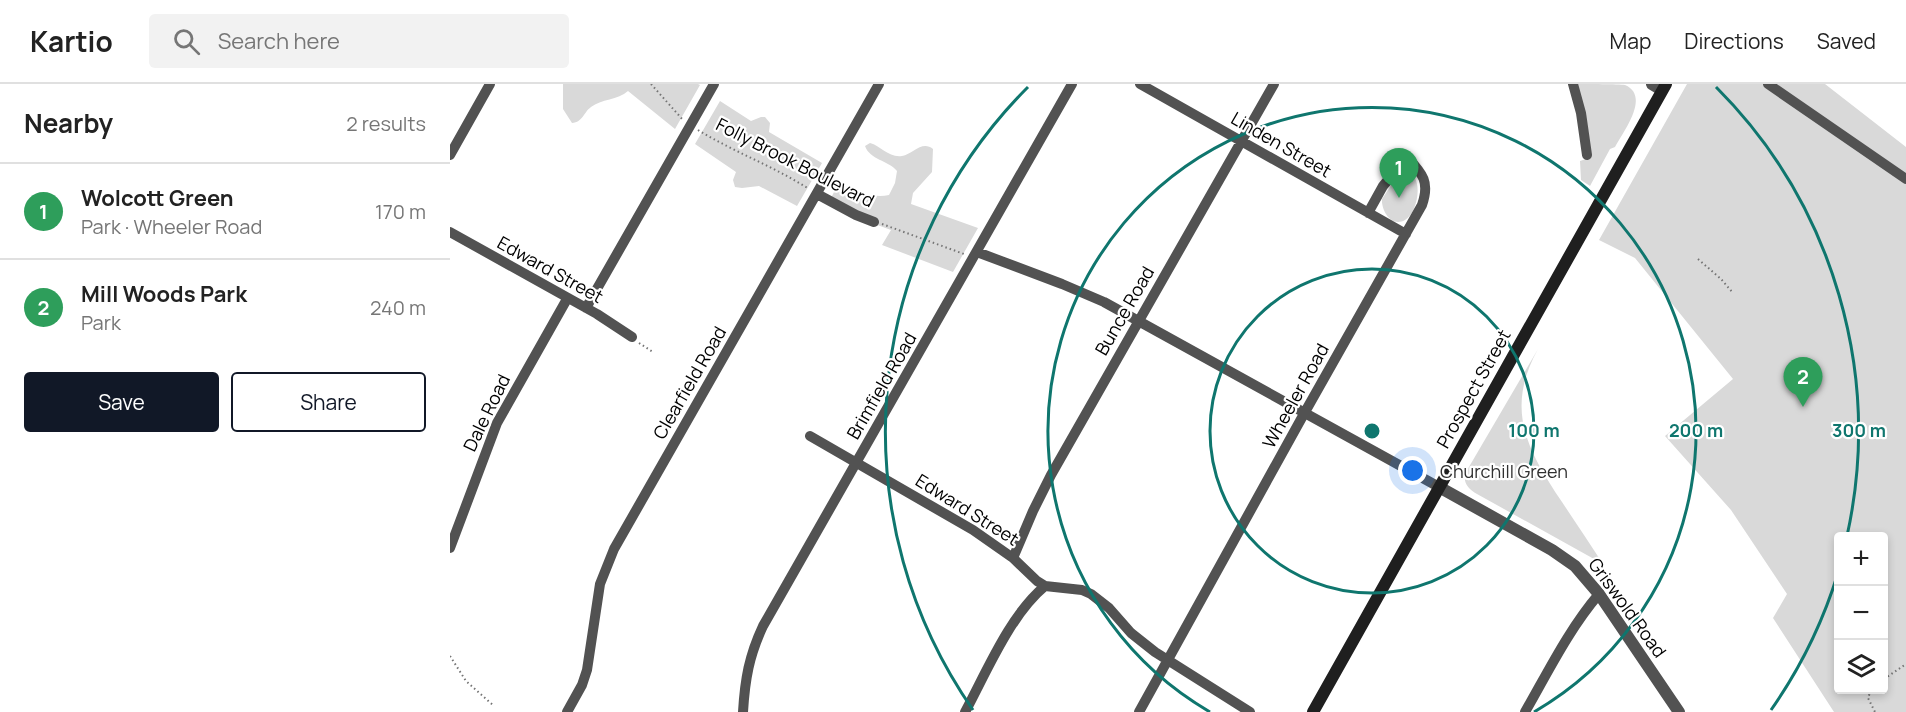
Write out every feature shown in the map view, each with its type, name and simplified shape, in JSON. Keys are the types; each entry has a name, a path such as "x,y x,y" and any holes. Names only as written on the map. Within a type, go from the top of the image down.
{"main road":[{"name":"Prospect Street","path":"1313,712 1660,86"}],"street":[{"path":"450,155 490,84"},
{"path":"586,308 714,84"},
{"name":"Clearfield Road","path":"567,712 582,685 587,670 597,597 609,560 879,84"},
{"name":"Brimfield Road","path":"743,712 747,670 756,641 1072,84"},
{"name":"Linden Street","path":"1140,84 1406,234"},
{"name":"Bunce Road","path":"1013,558 1051,475 1274,84"},
{"path":"1573,84 1581,113 1587,155"},
{"path":"1768,84 1906,179"},
{"name":"Wheeler Road","path":"1139,712 1422,205 1426,186 1423,177 1407,157 1383,186 1368,213"},
{"name":"Folly Brook Boulevard","path":"816,194 874,222"},
{"name":"Edward Street","path":"450,232 586,308 632,337"},
{"path":"976,255 1062,284 1139,321 1439,487"},
{"name":"Dale Road","path":"450,548 497,423 567,299"},
{"name":"Edward Street","path":"810,436 958,521 1013,558 1037,581 1046,586"},
{"name":"Griswold Road","path":"1439,487 1561,555 1575,566 1599,594 1679,712"},
{"path":"965,712 1013,623 1029,601 1046,586 1082,590 1091,594 1109,608 1131,633 1168,660 1250,712"},
{"path":"1525,712 1582,614 1599,594"}],"path":[{"name":"Folly Brook Boulevard","path":"651,84 691,126 721,144 769,166 816,194"},
{"name":"Folly Brook Boulevard","path":"874,222 976,255"},
{"path":"1698,259 1733,293"},
{"path":"632,337 653,352"},
{"path":"450,656 466,681 493,705"},
{"path":"1888,677 1906,664"},
{"path":"1870,694 1868,699 1875,712"}],"green space":[{"path":"563,84 700,85 675,129 628,91 595,104 583,117 572,123 563,109"},
{"path":"1578,84 1625,85 1636,97 1629,124 1615,147 1610,149 1590,186 1581,180 1580,161 1589,158"},
{"path":"1687,84 1825,84 1906,147 1906,712 1834,712 1773,618 1787,594 1731,510 1665,436 1733,379 1635,258 1599,240"},
{"path":"720,101 751,121 765,117 770,123 769,132 822,163 797,206 759,186 735,187 733,180 736,172 695,144"},
{"path":"870,143 897,156 906,155 925,146 933,149 932,172 913,193 911,204 978,228 953,272 882,245 891,230 861,219 829,202 839,186 870,195 889,195 895,183 897,171 867,151 865,146"},
{"path":"1414,177 1416,181 1417,200 1409,217 1395,222 1385,213 1382,199 1396,178"},
{"name":"Churchill Green","path":"1538,349 1528,371 1523,391 1524,429 1539,465 1603,564 1477,494 1465,482 1466,472"}],"place":[{"name":"Wolcott Green","path":"1399,198"},
{"name":"Mill Woods Park","path":"1803,407"}]}
